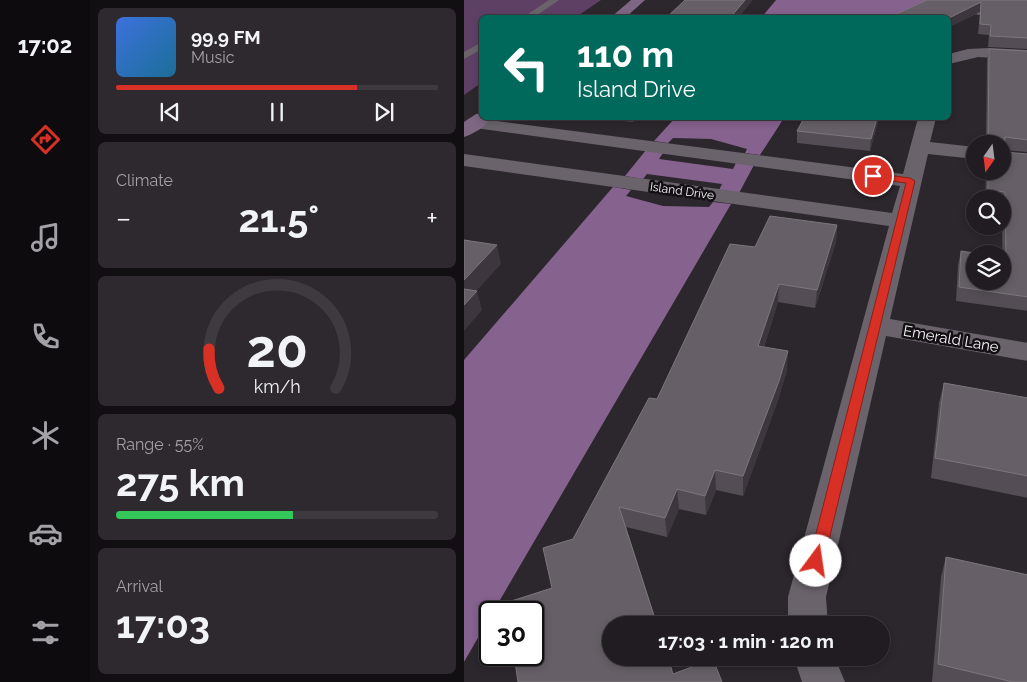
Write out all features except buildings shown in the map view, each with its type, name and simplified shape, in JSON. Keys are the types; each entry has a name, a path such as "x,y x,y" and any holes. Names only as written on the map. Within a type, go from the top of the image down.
{"main road":[{"path":"620,15 639,0"}],"street":[{"path":"951,58 967,54 993,52 1027,55"},
{"path":"808,616 808,597 926,120"},
{"path":"471,124 910,181"},
{"path":"919,146 966,152"},
{"name":"Island Drive","path":"464,160 900,222"},
{"name":"Emerald Lane","path":"874,326 1027,352"},
{"path":"817,666 824,682"}],"lane":[{"path":"531,15 555,0"},
{"path":"464,56 479,47"}],"shaded area":[{"path":"464,0 601,0 579,15 479,15 479,84 464,95"},
{"path":"776,0 1027,0 1027,19 930,10 906,15 764,15"},
{"path":"673,120 783,120 760,155 745,153 747,149 711,139 673,138 668,143 654,141"},
{"path":"646,150 663,153 659,159 733,169 736,163 754,165 739,193 719,190 722,184 647,174 643,179 625,176"},
{"path":"613,187 631,190 626,196 663,206 709,207 713,202 731,204 499,601 479,601 479,636 464,662 464,360"}],"route":[{"path":"816,561 910,181 873,176"}]}
